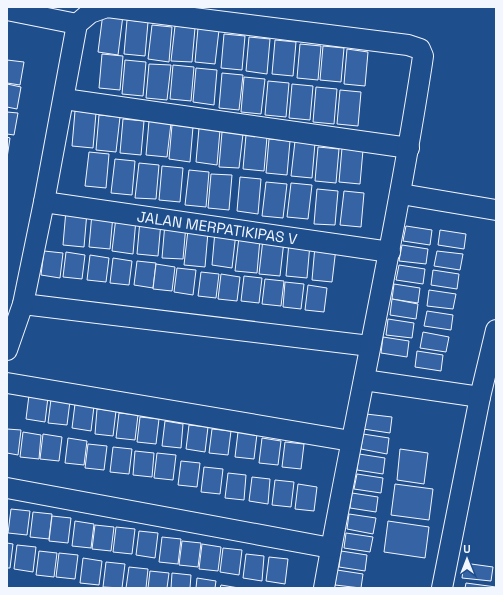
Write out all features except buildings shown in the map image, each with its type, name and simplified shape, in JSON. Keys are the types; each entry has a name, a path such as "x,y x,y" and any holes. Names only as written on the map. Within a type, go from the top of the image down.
{"street":[{"path":"7,350 12,320 23,304 78,24 90,13 107,7 408,45 420,50 423,56 401,194 351,441 324,588"},
{"path":"7,10 78,24"},
{"path":"64,99 409,148"},
{"path":"401,194 496,210"},
{"name":"JALAN MERPATIKIPAS V","path":"44,202 390,252"},
{"path":"23,304 370,346"},
{"path":"442,588 480,397 496,330"},
{"path":"364,380 480,397"},
{"path":"7,383 351,441"},
{"path":"7,488 331,548"}]}
